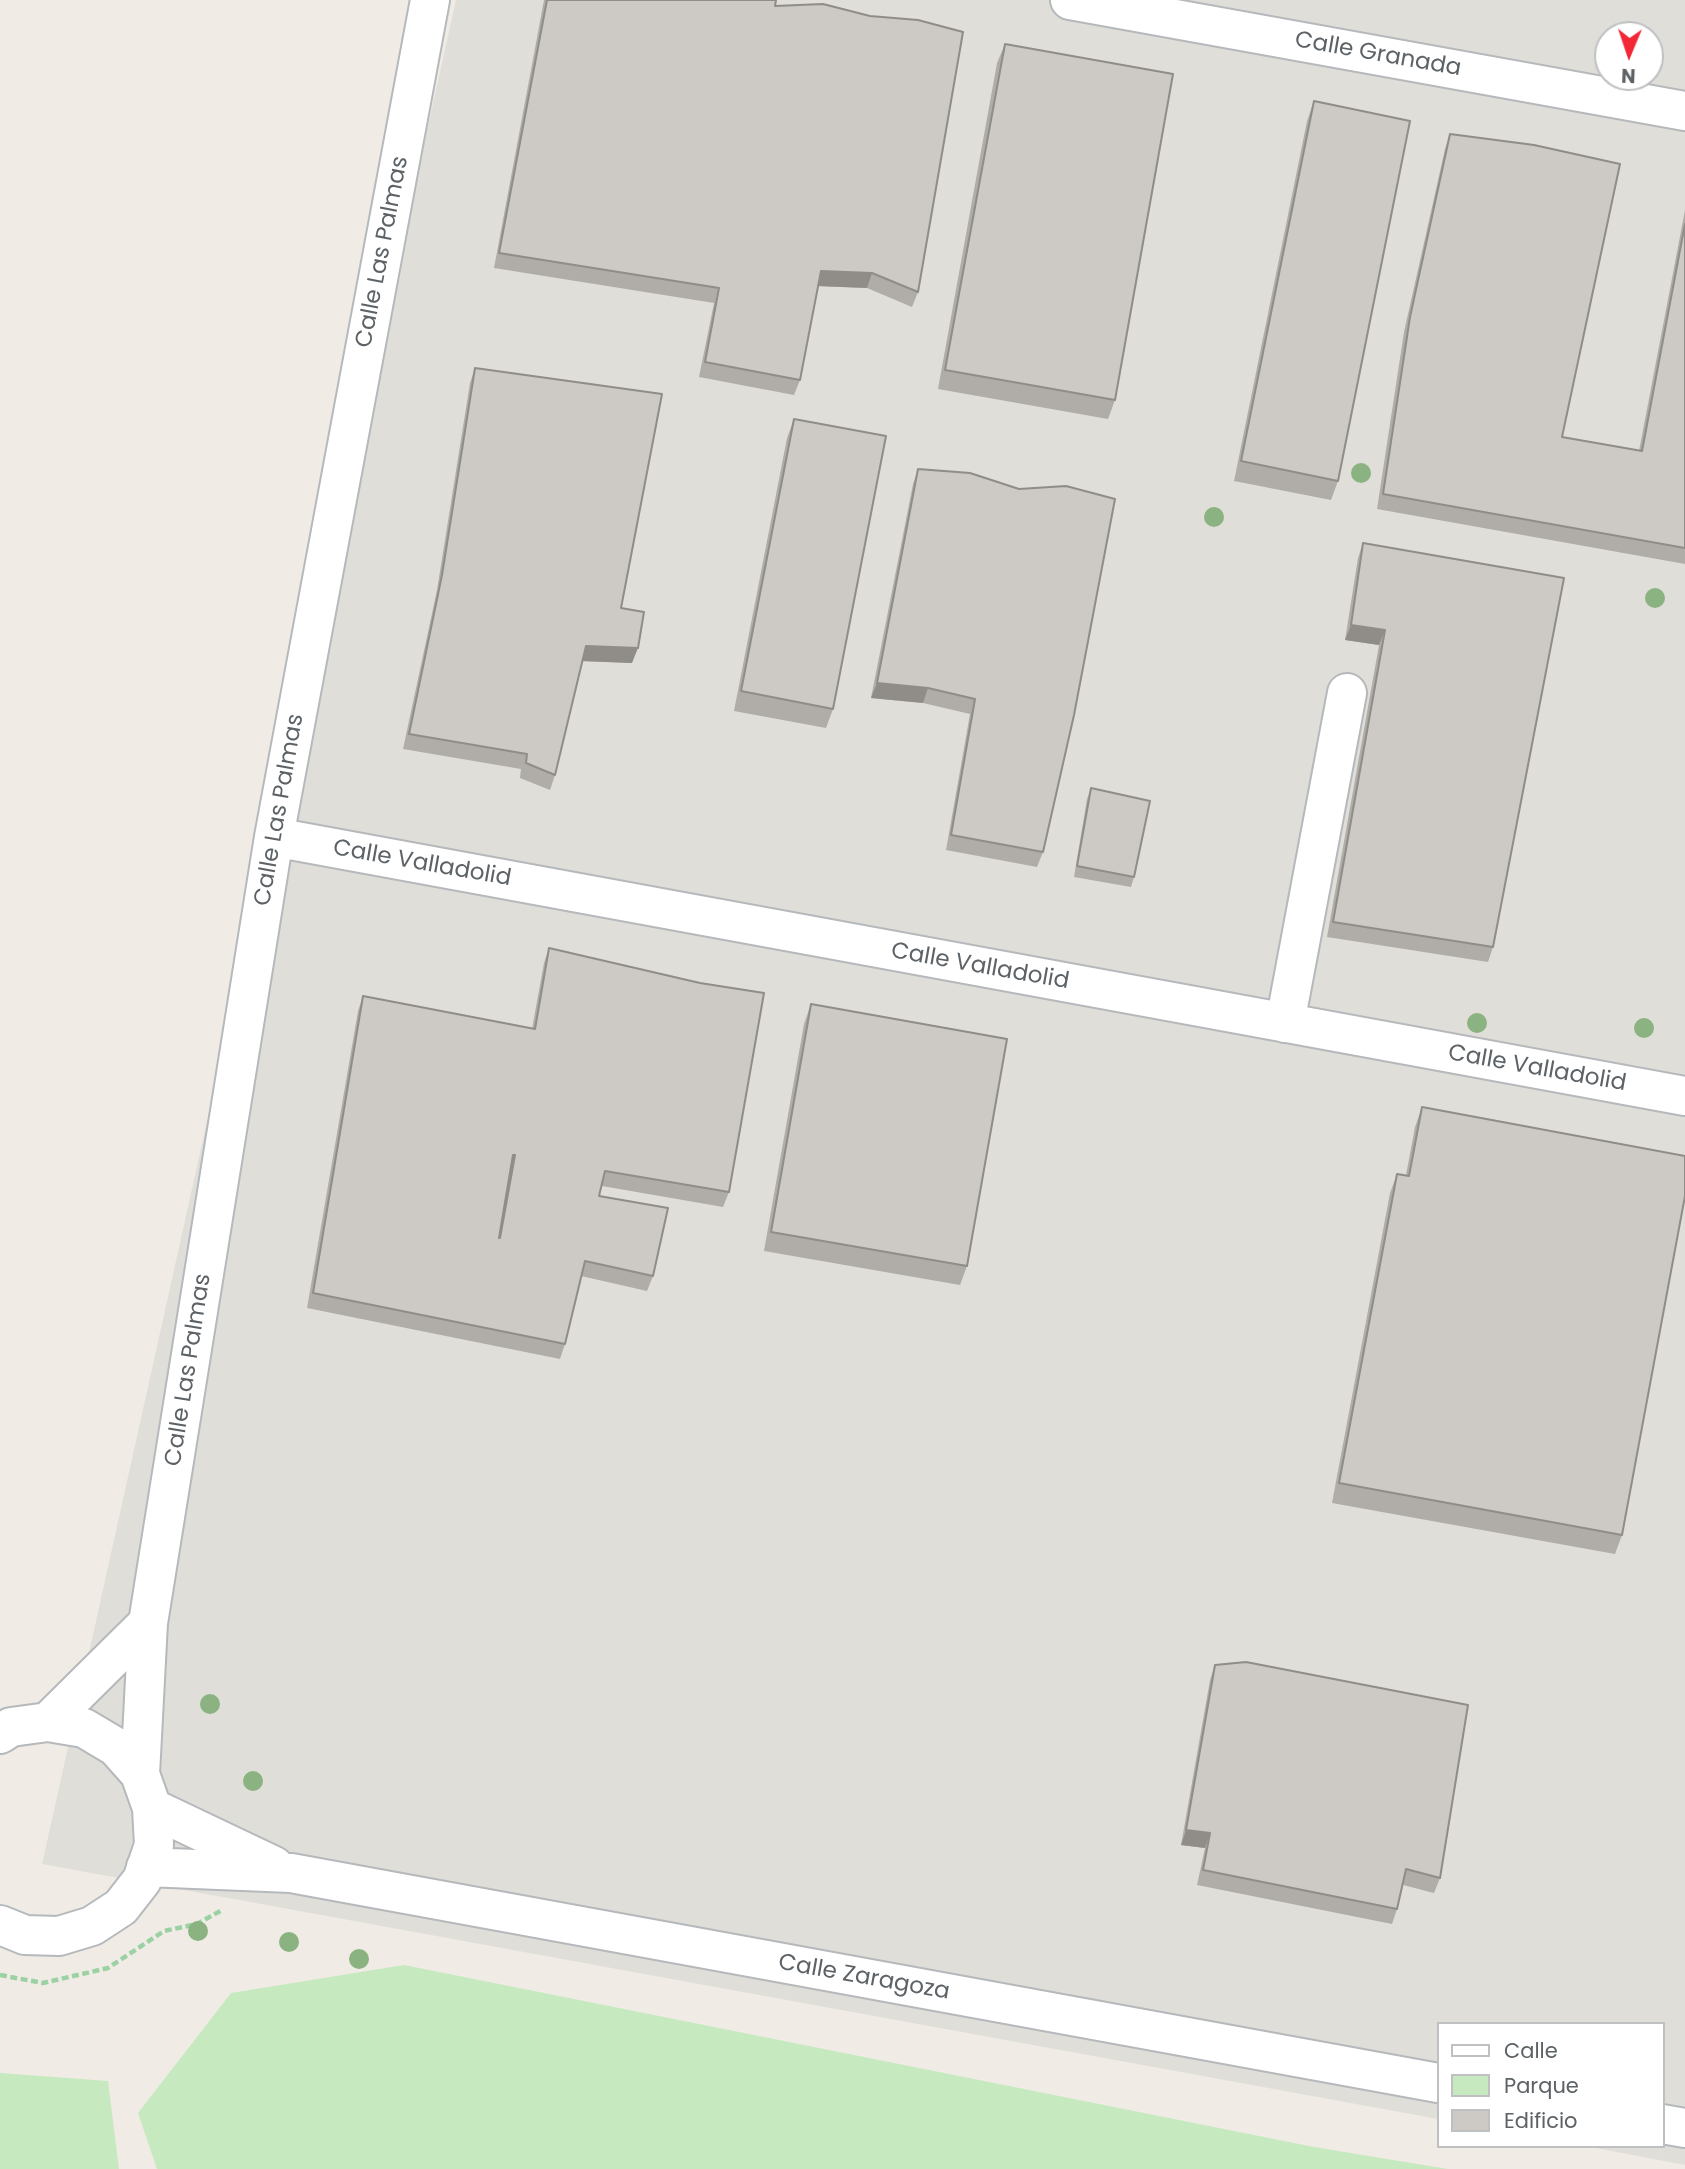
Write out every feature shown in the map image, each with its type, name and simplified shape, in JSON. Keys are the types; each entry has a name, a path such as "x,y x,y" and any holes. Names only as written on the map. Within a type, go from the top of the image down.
{"street":[{"name":"Calle Las Palmas","path":"146,1791 148,1623 274,837 430,0"},
{"name":"Calle Granada","path":"1070,0 1685,111"},
{"path":"1285,1023 1346,693"},
{"name":"Calle Valladolid","path":"274,837 1685,1096"},
{"path":"47,1722 148,1623"},
{"name":"Calle Zaragoza","path":"0,1734 11,1727 47,1722 84,1728 116,1746 146,1791 291,1873"},
{"path":"0,1925 25,1934 60,1936 92,1926 121,1907 142,1880 154,1845 146,1791"},
{"name":"Calle Zaragoza","path":"146,1867 291,1873 1436,2083"},
{"path":"1664,2124 1685,2128"}],"path":[{"path":"0,1975 43,1983 108,1968 164,1931 197,1924 232,1905"}],"shaded area":[{"path":"456,0 1685,0 1685,2165 1596,2148 1664,2148 1664,2022 1436,2022 1436,2119 42,1864"}],"green space":[{"path":"404,1965 1314,2147 1448,2169 157,2169 138,2113 231,1993"},
{"path":"0,2073 108,2081 119,2169 0,2169"}],"building":[{"path":"547,0 776,0 775,6 823,4 870,16 918,20 963,32 918,292 872,273 821,271 800,380 705,362 719,288 499,253"},
{"path":"1005,44 1173,74 1115,400 945,370"},
{"path":"1314,101 1410,121 1338,481 1241,461"},
{"path":"1450,134 1534,145 1620,164 1562,437 1642,451 1685,224 1685,548 1383,494 1410,317"},
{"path":"475,368 662,394 621,608 644,612 638,648 586,646 555,775 526,763 527,754 409,734 442,575"},
{"path":"794,419 886,436 833,709 741,691"},
{"path":"918,469 970,473 1019,489 1066,486 1115,499 1074,715 1043,852 951,835 975,699 928,688 877,683"},
{"path":"1363,543 1564,578 1493,947 1333,922 1385,630 1351,625"},
{"path":"1091,788 1150,801 1134,877 1077,866"},
{"path":"549,948 700,983 764,993 729,1192 605,1171 599,1196 668,1208 653,1276 585,1261 565,1344 313,1293 363,996 535,1029","holes":["513,1155 500,1238 499,1238"]},
{"path":"811,1004 1007,1039 967,1266 771,1232"},
{"path":"1422,1107 1685,1156 1685,1196 1622,1535 1339,1483 1397,1174 1409,1176"},
{"path":"1246,1662 1468,1705 1440,1878 1406,1869 1397,1909 1203,1870 1210,1833 1186,1830 1215,1665"}]}
